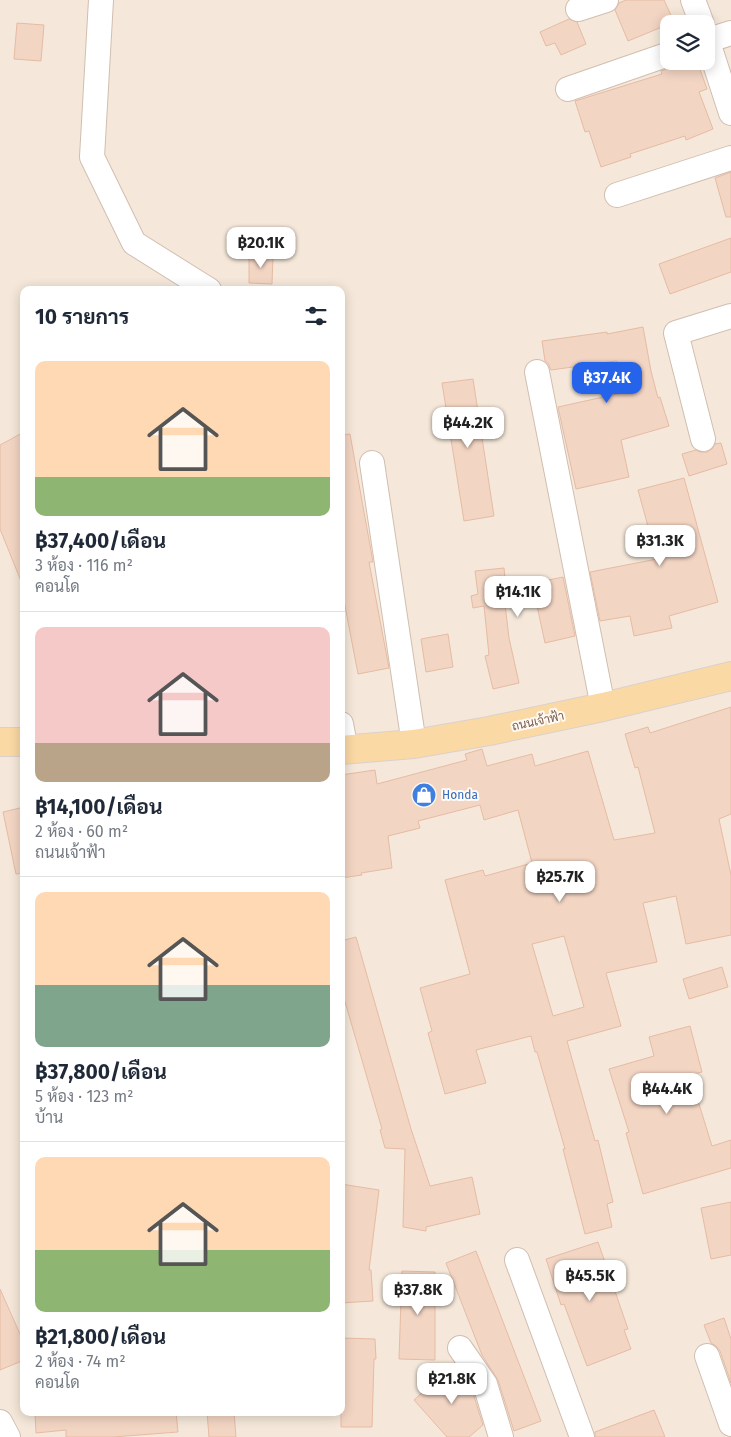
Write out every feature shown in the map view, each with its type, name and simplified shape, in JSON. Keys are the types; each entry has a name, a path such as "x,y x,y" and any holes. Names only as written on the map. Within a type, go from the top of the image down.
{"main road":[{"name":"ถนนเจ้าฟ้า","path":"345,741 414,744 489,731 603,707 731,676"},
{"path":"0,742 20,742"}],"street":[{"path":"101,0 92,157 134,243 203,286"},
{"path":"578,9 606,0"},
{"path":"693,0 698,15"},
{"path":"715,35 731,33"},
{"path":"568,89 660,57"},
{"path":"715,64 731,113"},
{"path":"617,195 731,158"},
{"path":"703,440 676,333 731,316"},
{"path":"537,372 603,707"},
{"path":"372,463 414,744"},
{"path":"517,1260 582,1437"},
{"path":"460,1348 485,1384 494,1433"},
{"path":"707,1356 731,1424"},
{"path":"0,1422 8,1437"}],"shaded area":[{"path":"0,0 731,0 731,1437 0,1437"}],"building":[{"path":"626,0 664,0 671,15 660,15 660,28 628,41 615,10 619,3"},
{"path":"569,19 577,22 586,44 561,55 555,43 546,46 540,32"},
{"path":"17,23 44,25 41,61 14,59"},
{"path":"700,70 707,89 699,92 713,129 686,140 685,136 630,154 631,157 601,167 589,131 585,132 575,101 662,74 661,71"},
{"path":"731,172 731,217 726,217 715,178"},
{"path":"731,238 731,272 670,294 659,264"},
{"path":"249,255 273,256 272,284 249,283"},
{"path":"643,327 658,398 660,397 669,426 621,440 629,477 576,489 558,407 626,392 618,362 551,370 545,361 542,341 607,332 607,334"},
{"path":"473,379 494,516 464,521 442,383"},
{"path":"20,434 20,579 0,529 0,445"},
{"path":"350,434 373,562 369,562 389,668 358,674 345,606 345,435"},
{"path":"721,443 727,464 689,476 682,454 696,450 707,452 715,444"},
{"path":"684,478 718,602 669,616 672,628 634,636 630,616 600,621 590,572 657,559 638,490"},
{"path":"504,568 506,589 563,577 575,636 545,643 536,601 505,604 509,638 519,683 493,689 485,656 489,655 484,606 473,608 471,596 478,594 475,571"},
{"path":"448,634 453,667 426,672 421,639"},
{"path":"731,707 731,814 719,819 731,875 731,935 686,944 676,896 643,903 657,962 606,973 621,1026 567,1041 595,1141 598,1140 613,1202 607,1204 612,1227 585,1234 563,1149 565,1149 531,1036 476,1050 486,1083 445,1094 428,1033 432,1031 420,988 470,974 445,880 483,870 485,876 532,863 518,810 484,820 480,805 418,821 420,828 388,836 392,868 345,877 345,774 375,770 377,784 467,760 465,754 482,749 487,766 532,754 535,766 588,751 614,840 655,833 638,767 635,768 625,734 648,727 650,733","holes":["564,936 584,1007 553,1016 532,944"]},
{"path":"20,808 20,874 16,874 3,812"},
{"path":"356,937 411,1129 430,1186 472,1177 480,1214 426,1227 426,1231 403,1227 405,1149 385,1148 380,1130 382,1129 345,1002 345,940"},
{"path":"722,967 728,987 689,999 683,979"},
{"path":"690,1026 702,1072 690,1075 712,1146 731,1140 731,1168 643,1194 626,1133 629,1132 609,1069 654,1056 649,1037"},
{"path":"345,1185 379,1190 369,1270 371,1270 373,1301 345,1303"},
{"path":"731,1202 731,1255 711,1259 701,1208"},
{"path":"598,1242 628,1329 624,1330 631,1349 587,1366 564,1304 561,1305 546,1259"},
{"path":"476,1251 541,1421 514,1431 498,1380 482,1355 446,1263"},
{"path":"402,1271 435,1272 435,1360 399,1359"},
{"path":"0,1289 20,1334 20,1362 0,1370"},
{"path":"724,1318 731,1339 731,1383 720,1351 711,1343 704,1325"},
{"path":"345,1338 375,1339 376,1359 374,1359 372,1427 341,1427 341,1416 345,1416"},
{"path":"454,1364 472,1390 483,1425 469,1437 447,1437 414,1400"},
{"path":"654,1410 665,1437 595,1437 595,1432"},
{"path":"35,1416 176,1416 178,1432 113,1437 66,1437 66,1430 36,1433"},
{"path":"207,1416 234,1416 236,1437 209,1437"}],"place":[{"name":"Honda","path":"424,795"}]}
